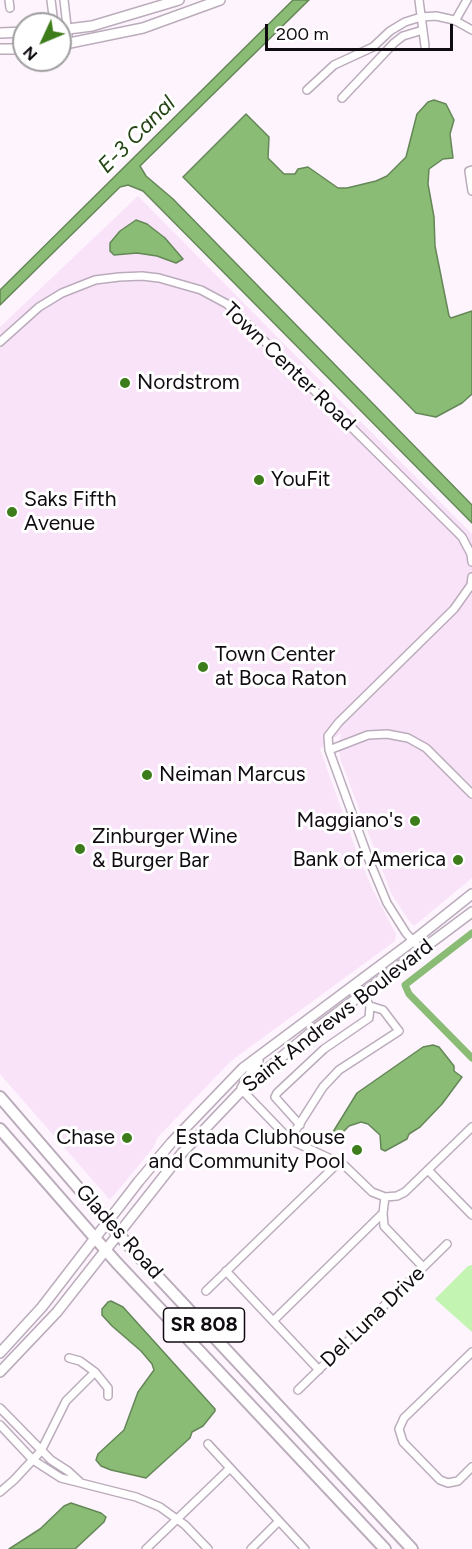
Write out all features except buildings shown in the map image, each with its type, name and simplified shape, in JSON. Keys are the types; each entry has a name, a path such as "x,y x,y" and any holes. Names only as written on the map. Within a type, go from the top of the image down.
{"main road":[{"name":"Glades Road","path":"0,1097 118,1234 412,1549"},
{"name":"Glades Road","path":"0,1129 106,1250 384,1549"}],"street":[{"path":"72,29 92,26 179,0"},
{"path":"72,43 143,28 220,0"},
{"path":"419,0 425,46"},
{"path":"455,21 467,0"},
{"path":"307,90 334,64 373,47 390,31 405,22 421,17 436,16 455,21 472,30"},
{"path":"342,98 394,43 403,36 423,30"},
{"path":"472,170 469,171 472,191"},
{"name":"Town Center Road","path":"0,342 39,307 62,293 95,280 124,276 159,278 189,285 207,293 227,304 462,537 471,554 472,562"},
{"path":"422,951 387,903 329,750 328,736 332,729 454,609 471,585 472,577"},
{"path":"329,750 368,735 387,734 408,738 426,748 472,794"},
{"name":"Saint Andrews Boulevard","path":"0,1353 42,1307 171,1143 243,1068 472,894"},
{"name":"Saint Andrews Boulevard","path":"0,1372 57,1312 182,1153 242,1090 300,1041 472,912"},
{"path":"290,1139 323,1087 339,1070 399,1030 382,1010 370,1006 362,995"},
{"path":"300,1125 275,1097 277,1093 324,1049 369,1018 370,1006"},
{"path":"242,1090 246,1078 263,1053"},
{"path":"211,1102 242,1090"},
{"path":"242,1090 290,1139 347,1167 372,1192 385,1197 397,1196 405,1192 472,1127"},
{"path":"206,1291 338,1163"},
{"path":"428,1170 472,1215"},
{"path":"385,1197 383,1222 386,1230 423,1267"},
{"path":"273,1321 383,1213"},
{"name":"Del Luna Drive","path":"298,1390 447,1244"},
{"path":"226,1271 319,1370"},
{"path":"472,1352 404,1418 399,1429 403,1442 440,1480 448,1483 458,1480 472,1467"},
{"path":"69,1358 80,1361 95,1372 108,1388 108,1396"},
{"path":"0,1492 41,1451 66,1401 95,1372"},
{"path":"0,1408 41,1451 81,1483"},
{"path":"0,1425 33,1460 62,1478 150,1502 178,1518 208,1549"},
{"path":"8,1434 17,1425"},
{"path":"208,1444 305,1549"},
{"path":"146,1549 230,1468"},
{"path":"251,1549 279,1521"}],"shaded area":[{"path":"293,0 309,0 140,166 146,176 173,199 472,505 472,523 143,191 128,185 120,187 0,305 0,290"},
{"path":"434,100 446,104 454,120 450,134 453,158 443,159 429,169 428,184 434,217 435,246 449,316 451,318 472,311 472,394 462,403 436,417 416,413 183,177 246,114 269,137 268,158 284,174 295,174 298,169 308,167 338,188 376,181 387,176 406,157 417,114 428,102"},
{"name":"Town Center at Boca Raton","path":"138,196 472,534 472,878 414,926 391,893 341,761 338,747 341,733 320,749 356,850 372,888 396,934 395,941 231,1061 158,1137 153,1148 110,1200 0,1074 0,327"},
{"path":"136,220 147,224 165,238 183,259 176,263 157,256 137,253 114,255 110,251 110,243 120,231"},
{"path":"433,1045 439,1047 454,1066 454,1071 462,1077 442,1104 420,1127 409,1134 407,1139 385,1151 381,1149 380,1135 368,1124 361,1122 349,1126 339,1136 340,1143 335,1141 331,1136 357,1093 423,1047"},
{"path":"472,1265 472,1332 435,1299 468,1266"},
{"path":"111,1301 123,1307 215,1409 203,1426 192,1432 190,1438 146,1478 111,1470 101,1466 96,1460 98,1454 124,1430 138,1392 154,1370 141,1351 102,1315 102,1309"},
{"path":"71,1503 101,1513 106,1517 104,1522 75,1549 9,1549 40,1529 64,1506"}],"waterway":[{"path":"472,933 405,985 409,994 472,1058"}],"place":[{"name":"Nordstrom","path":"125,383"},
{"name":"YouFit","path":"259,480"},
{"name":"Saks Fifth Avenue","path":"12,512"},
{"name":"Town Center at Boca Raton","path":"203,667"},
{"name":"Neiman Marcus","path":"147,775"},
{"name":"Maggiano's","path":"415,821"},
{"name":"Zinburger Wine & Burger Bar","path":"80,849"},
{"name":"Bank of America","path":"458,860"},
{"name":"Chase","path":"127,1138"},
{"name":"Estada Clubhouse and Community Pool","path":"357,1150"}],"water label":[{"name":"E-3 Canal","path":"137,135"}]}
